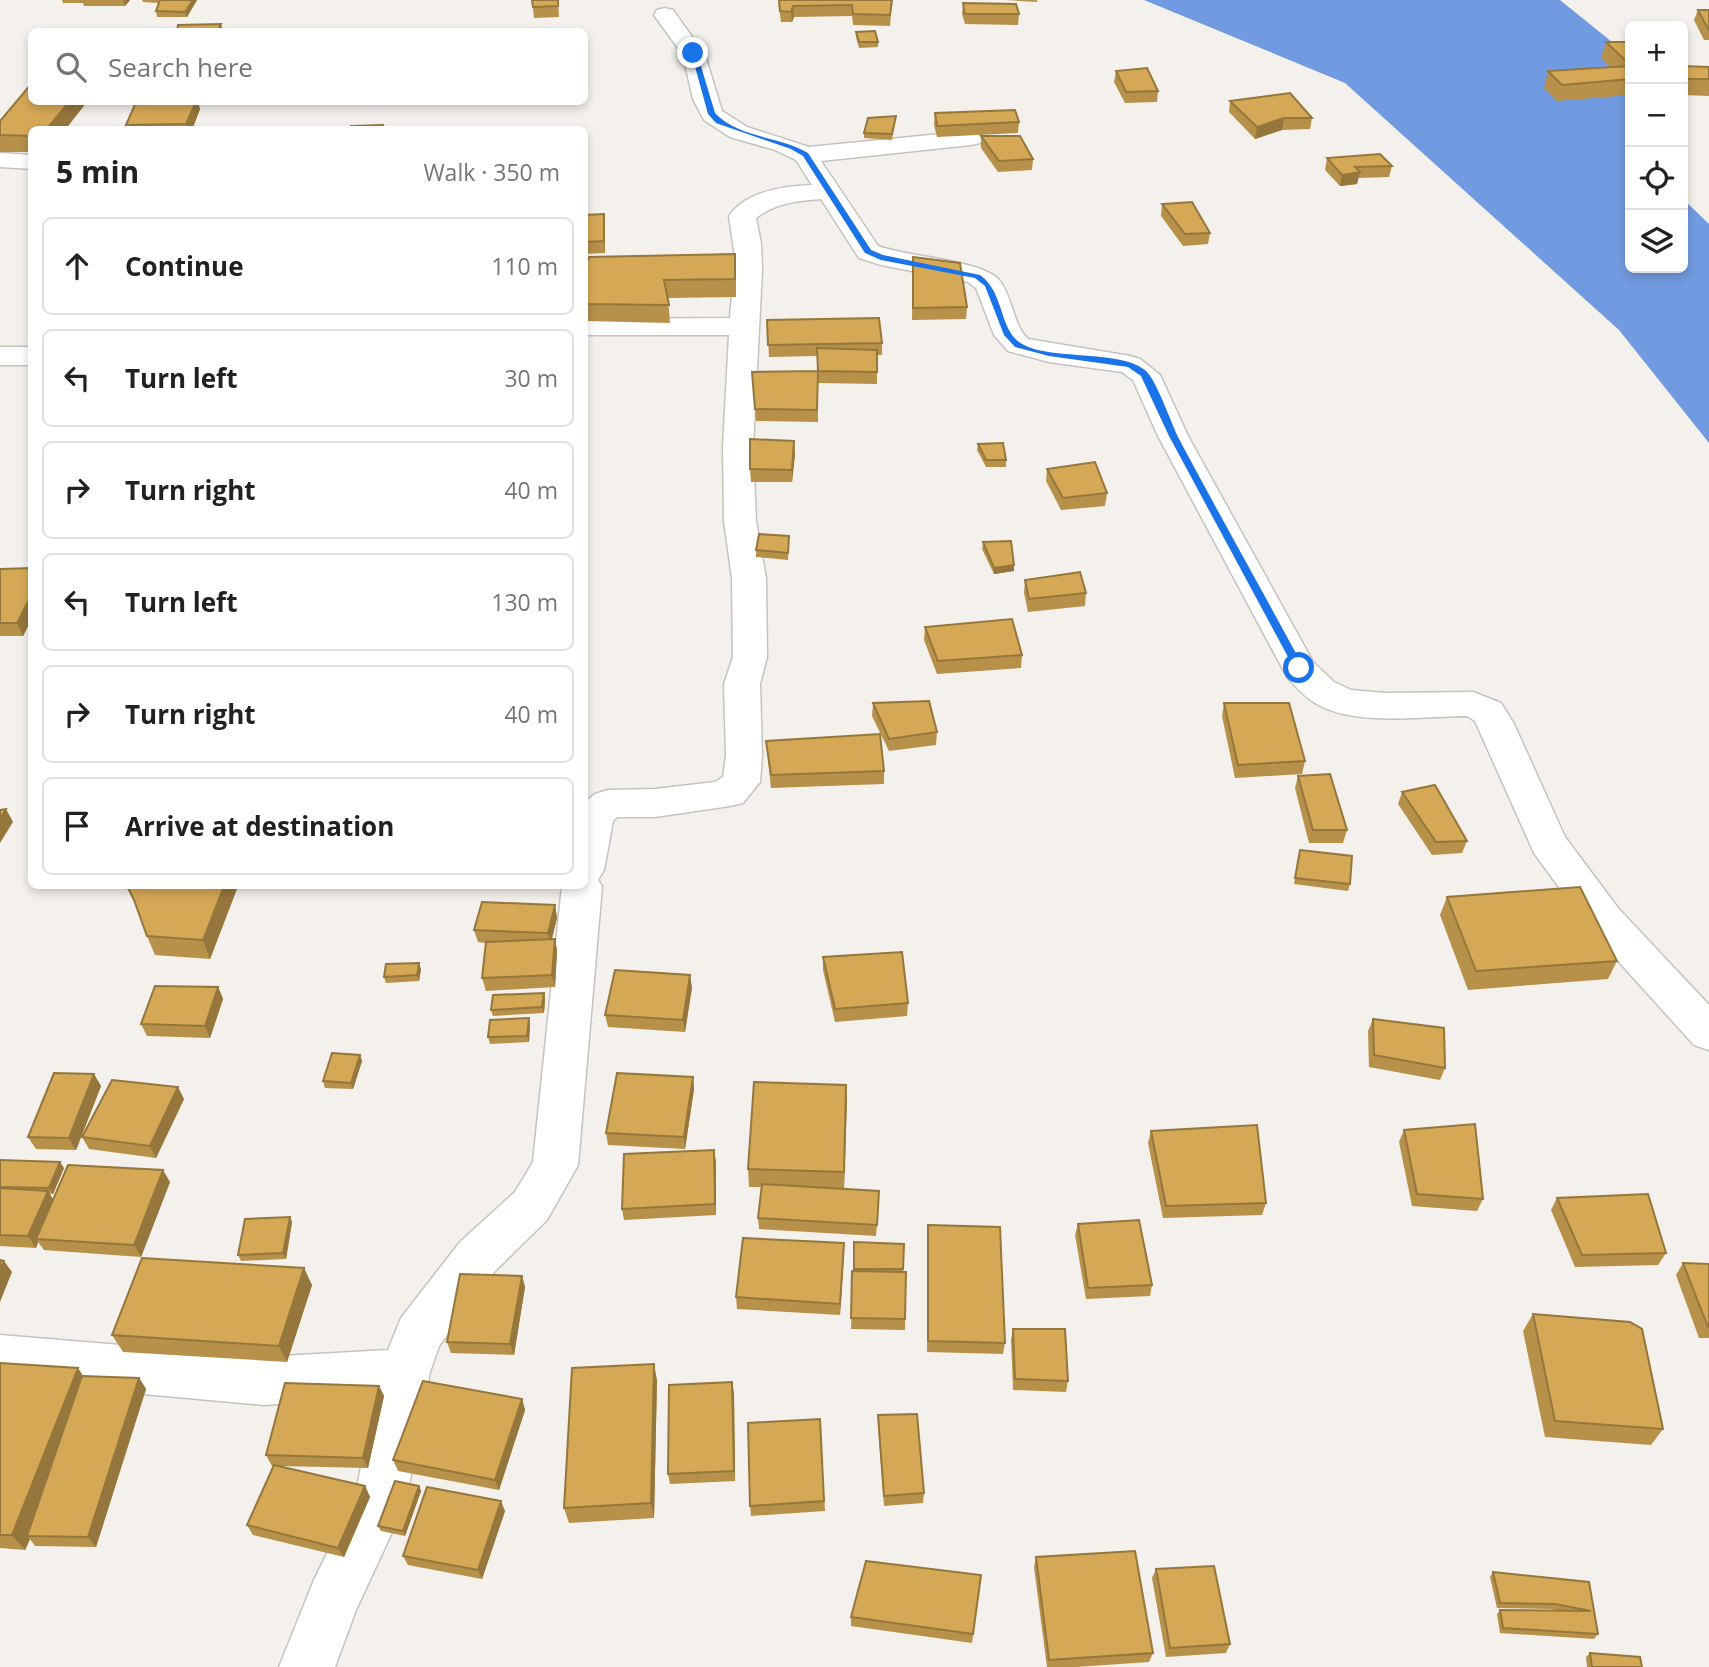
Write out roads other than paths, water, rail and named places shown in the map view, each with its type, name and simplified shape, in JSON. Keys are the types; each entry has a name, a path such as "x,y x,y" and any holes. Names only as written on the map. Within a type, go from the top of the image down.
{"street":[{"path":"665,15 693,53 705,101 719,122 794,148 805,155 868,251 881,257 977,276 988,284 1008,335 1018,345 1049,353 1130,365 1145,374 1173,436 1299,668 1317,688 1335,698 1356,703 1473,704 1488,712 1496,724 1548,843 1604,919 1709,1033"},
{"path":"805,155 971,138"},
{"path":"588,850 595,815 608,804 654,803 715,796 730,793 741,782 744,755 742,684 750,657 749,578 740,521 738,447 749,253 748,234 742,216 760,202 781,194 829,191"},
{"path":"588,327 743,326"},
{"path":"0,356 28,356"},
{"path":"307,1667 333,1598 380,1502 405,1372 418,1334 477,1257 531,1206 555,1165 582,889"},
{"path":"0,1358 264,1381 405,1372"}],"water":[{"path":"1144,0 1560,0 1612,42 1625,80 1625,273 1688,273 1688,204 1709,224 1709,443 1619,330 1345,83"}]}
